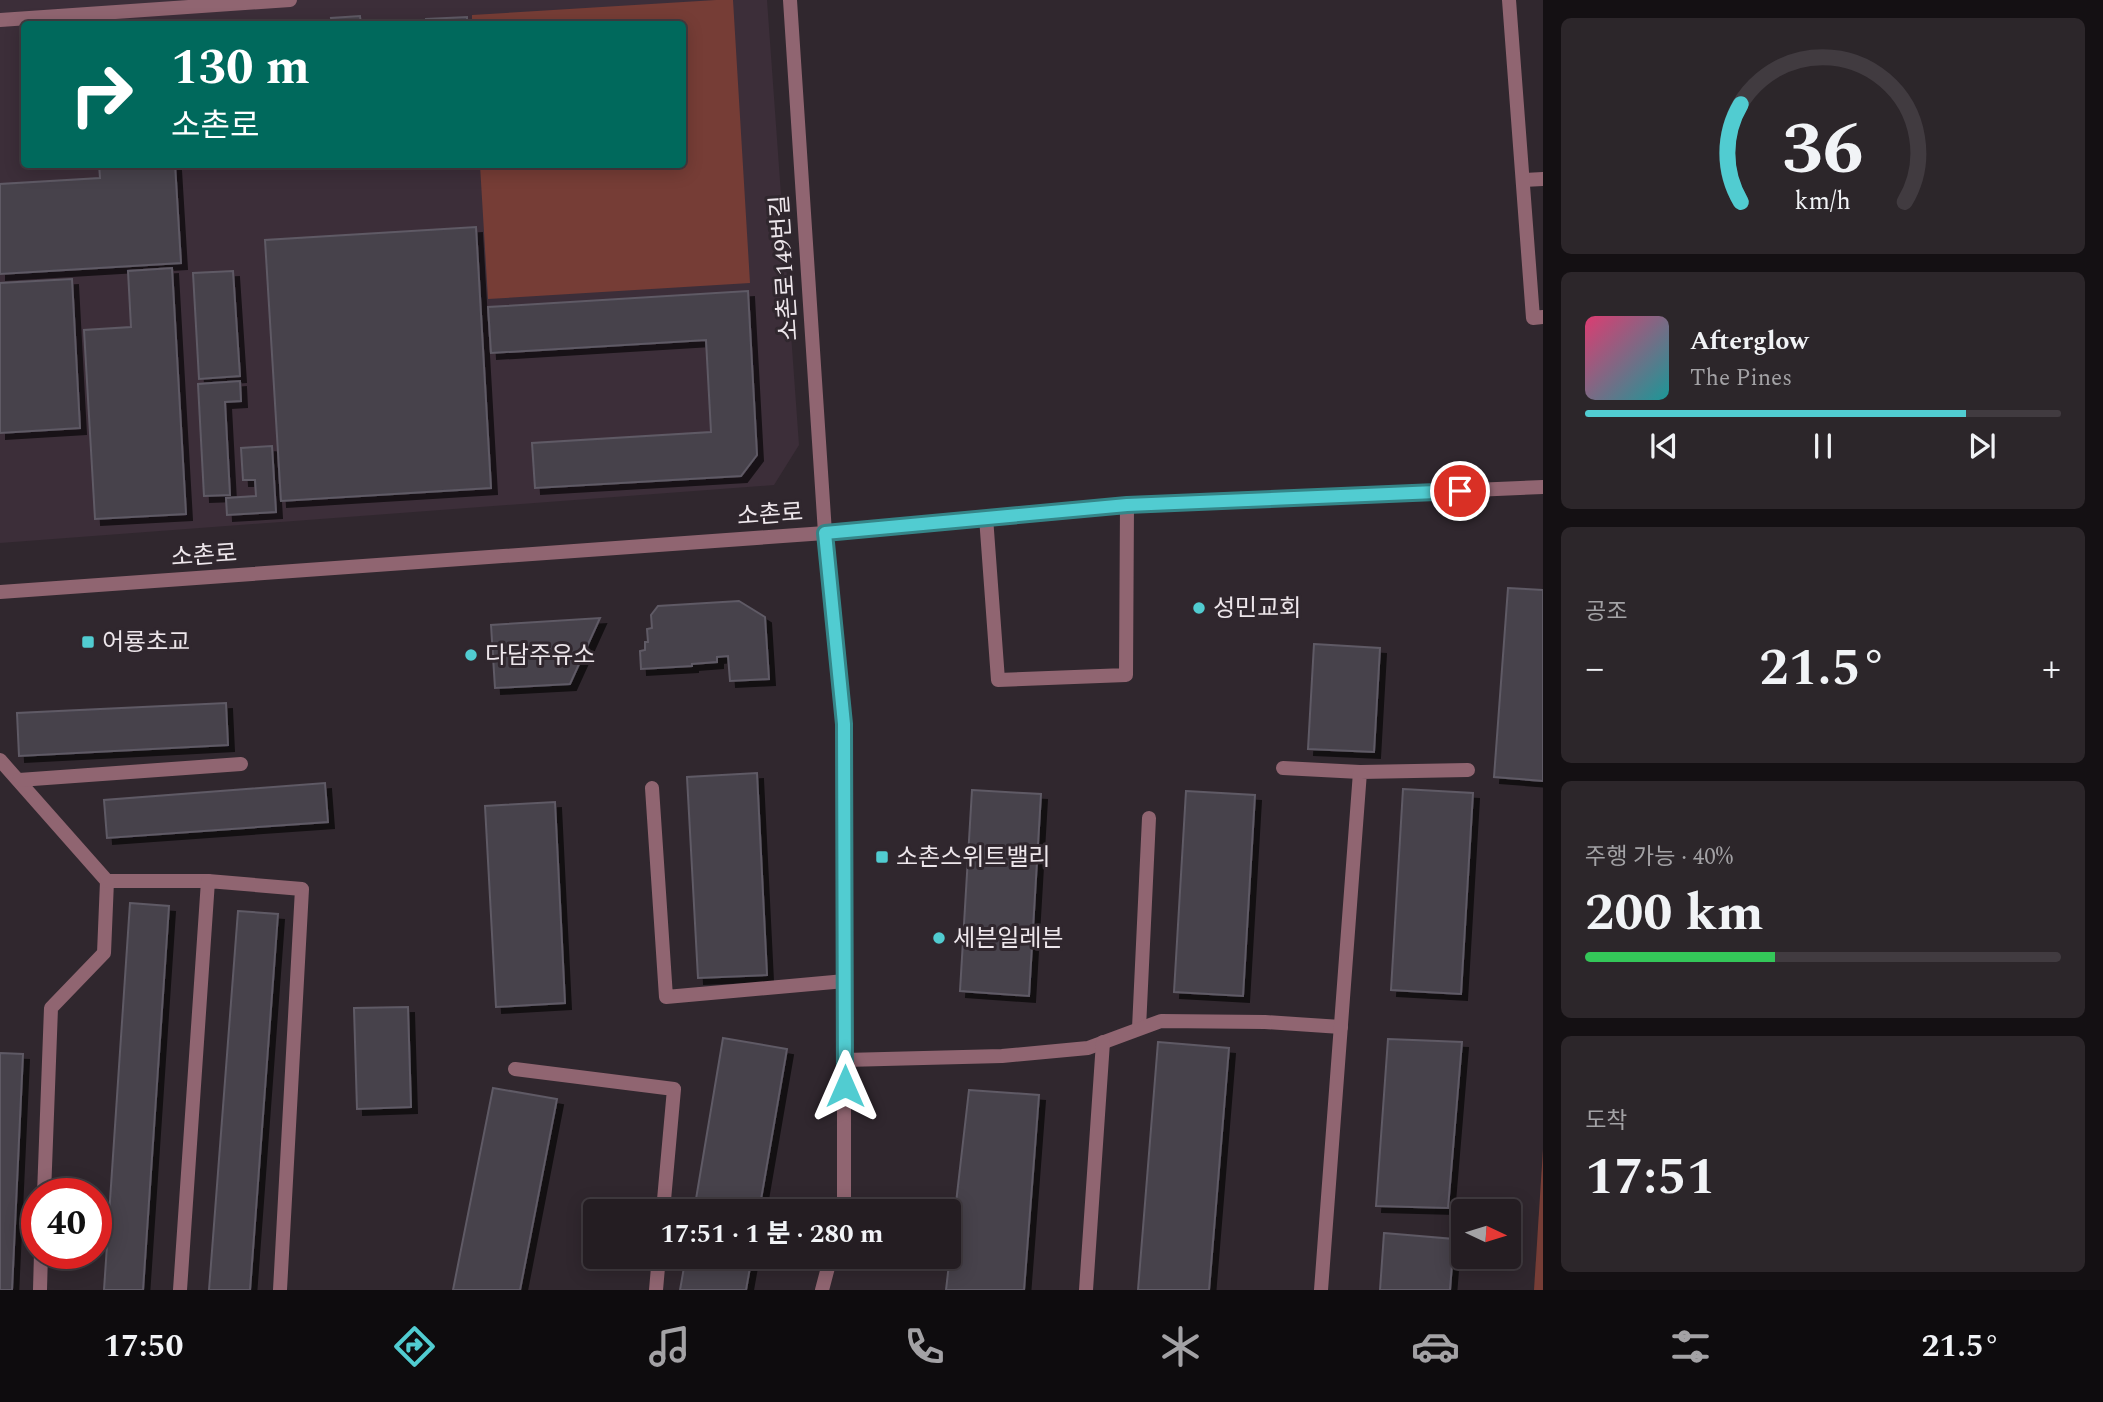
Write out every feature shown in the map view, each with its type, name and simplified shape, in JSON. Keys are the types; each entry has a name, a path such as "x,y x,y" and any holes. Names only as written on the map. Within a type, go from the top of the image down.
{"street":[{"path":"0,20 290,0"},
{"name":"소촌로149번길","path":"790,0 825,533 844,724 844,1199"},
{"path":"1509,0 1533,318 1543,317"},
{"path":"1523,180 1543,179"},
{"name":"소촌로","path":"0,592 825,533 1127,505 1543,487"},
{"path":"986,517 998,680 1126,675 1127,505"},
{"path":"0,760 107,881 104,953 51,1008 45,1178"},
{"path":"19,780 241,764"},
{"path":"1283,768 1360,772 1468,770"},
{"path":"1321,1290 1360,772"},
{"path":"652,789 666,997 845,981"},
{"path":"1139,1028 1149,818"},
{"path":"107,881 208,881 302,889 280,1290"},
{"path":"180,1290 208,881"},
{"path":"845,1060 1002,1056 1088,1048 1161,1021 1265,1022 1342,1027"},
{"path":"1086,1290 1103,1042"},
{"path":"515,1069 674,1089 664,1199"},
{"path":"40,1290 41,1269"},
{"path":"656,1290 658,1269"},
{"path":"821,1290 827,1269"}],"shaded area":[{"path":"0,0 767,0 799,445 774,485 0,543"},
{"path":"733,0 750,283 488,299 480,168 686,168 686,21 472,21 472,15"},
{"path":"1543,1149 1543,1290 1534,1290"}],"building":[{"path":"360,16 361,21 332,21 331,18"},
{"path":"467,17 467,21 426,21"},
{"path":"99,168 175,168 181,263 0,274 0,184 100,178"},
{"path":"476,227 491,488 281,501 265,240"},
{"path":"172,268 186,514 95,519 84,330 131,327 128,271"},
{"path":"233,271 240,376 199,379 193,273"},
{"path":"72,279 80,428 0,433 0,283"},
{"path":"748,291 757,455 741,476 535,488 532,443 711,432 706,340 491,353 488,307"},
{"path":"240,381 241,401 225,402 230,495 204,496 198,384"},
{"path":"272,446 276,512 227,515 226,498 256,496 255,480 243,480 241,448"},
{"path":"1508,588 1543,590 1543,781 1494,777"},
{"path":"739,601 765,617 769,679 730,681 728,656 717,657 717,662 692,666 641,669 640,651 645,650 645,642 648,642 647,629 652,628 651,615 658,606"},
{"path":"600,618 570,684 495,688 491,625"},
{"path":"1314,644 1380,648 1374,752 1308,749"},
{"path":"226,703 228,745 19,756 17,713"},
{"path":"757,773 767,975 698,978 687,777"},
{"path":"325,783 328,822 107,838 104,800"},
{"path":"1403,789 1473,793 1461,994 1391,990"},
{"path":"972,790 1041,794 1029,996 960,991"},
{"path":"1186,791 1255,795 1243,996 1174,992"},
{"path":"555,802 565,1003 496,1007 485,806"},
{"path":"130,903 169,906 143,1290 104,1290 105,1269 112,1269 112,1178"},
{"path":"238,911 278,914 250,1290 209,1290"},
{"path":"408,1007 411,1107 357,1109 354,1008"},
{"path":"723,1038 787,1049 761,1199 696,1199"},
{"path":"1388,1039 1462,1042 1448,1208 1376,1206"},
{"path":"1158,1042 1229,1048 1209,1290 1138,1290"},
{"path":"0,1053 23,1054 12,1290 0,1290"},
{"path":"493,1088 557,1099 520,1290 453,1290"},
{"path":"969,1090 1039,1095 1024,1290 946,1290 948,1269 961,1269 961,1199 956,1199"},
{"path":"1384,1233 1451,1239 1450,1290 1380,1290"},
{"path":"684,1269 750,1269 746,1290 680,1290"}],"place":[{"name":"성민교회","path":"1199,608"},
{"name":"어룡초교","path":"88,642"},
{"name":"다담주유소","path":"471,655"},
{"name":"소촌스위트밸리","path":"882,857"},
{"name":"세븐일레븐","path":"939,938"}],"route":[{"path":"845,1086 844,724 825,533 1127,505 1460,491"}]}
